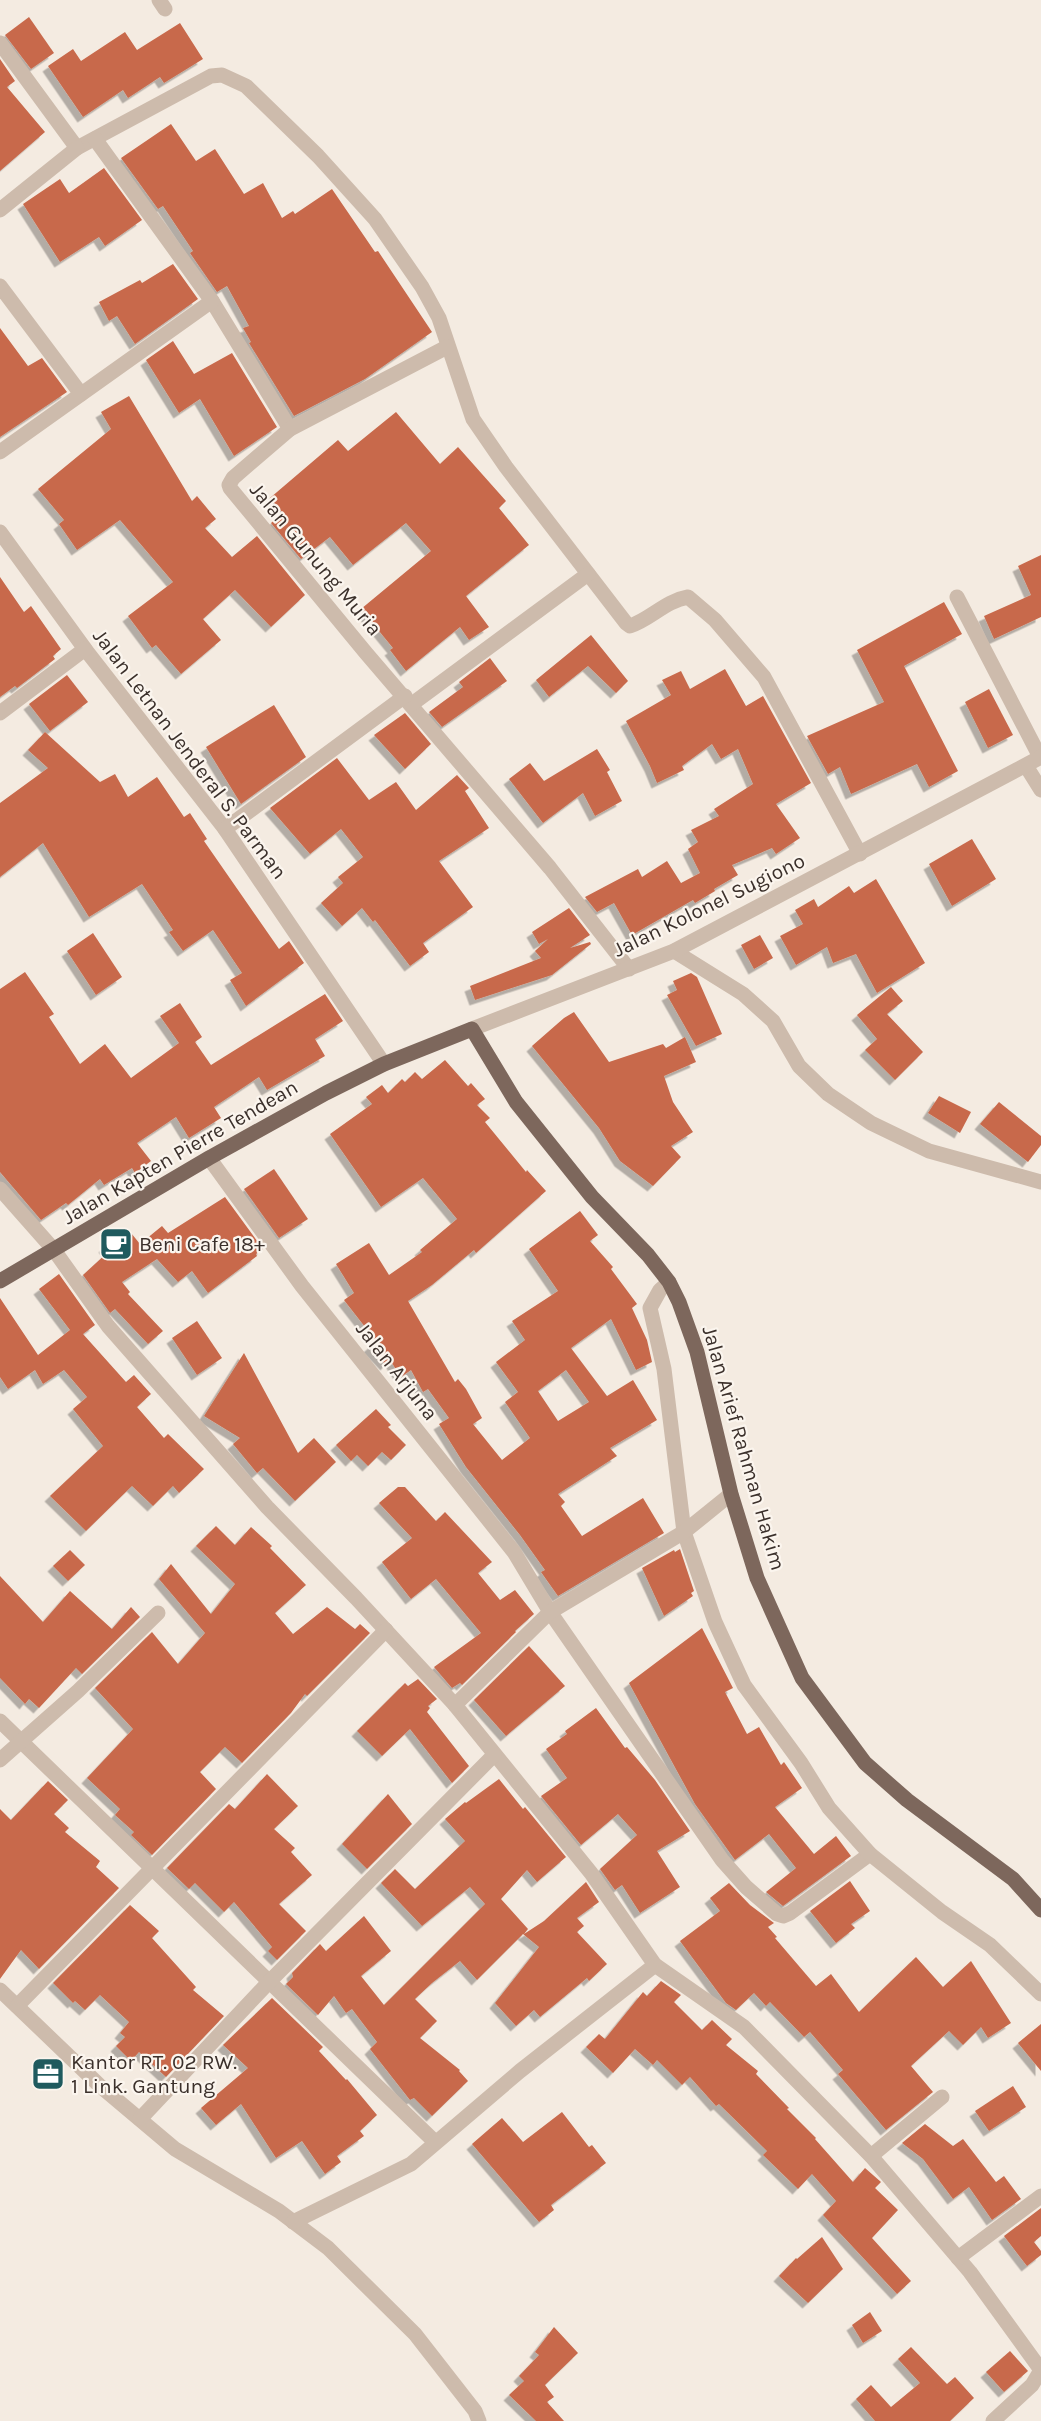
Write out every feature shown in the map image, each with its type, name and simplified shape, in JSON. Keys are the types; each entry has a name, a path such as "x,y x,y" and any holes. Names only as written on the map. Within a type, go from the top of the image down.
{"main road":[{"name":"Jalan Kolonel Sugiono","path":"384,1064 472,1029"},
{"name":"Jalan Arief Rahman Hakim","path":"472,1029 523,1111 592,1197 648,1255 669,1282 679,1302 697,1352 731,1494 757,1578 802,1678 865,1763 907,1800 1013,1879 1041,1910"},
{"name":"Jalan Kapten Pierre Tendean","path":"0,1281 209,1158 326,1093 384,1064"}],"street":[{"path":"0,44 77,148"},
{"path":"0,210 77,148 211,76 222,75 246,86 318,156 375,219 422,287 439,318 473,419 626,623 630,626 677,599 688,597 715,620 764,677 860,854"},
{"path":"95,139 212,301 290,429 447,347"},
{"path":"0,286 81,394"},
{"path":"0,452 212,301"},
{"name":"Jalan Gunung Muria","path":"290,429 233,478 229,484 230,488 366,653 409,700 550,868 629,969"},
{"name":"Jalan Letnan Jenderal S. Parman","path":"0,532 85,649 225,829 384,1064"},
{"path":"225,829 588,574"},
{"path":"957,597 1041,757"},
{"path":"0,713 85,649"},
{"name":"Jalan Kolonel Sugiono","path":"472,1029 674,951 1041,757"},
{"path":"1026,766 1041,790"},
{"path":"674,951 743,993 773,1021 806,1073 828,1094 871,1123 930,1151 1041,1182"},
{"name":"Jalan Arjuna","path":"209,1158 302,1286 514,1552 550,1612 722,1860 746,1887 777,1914 783,1916 870,1854"},
{"path":"0,1189 54,1250 108,1326 267,1507 455,1705 591,1873 655,1965 744,2027 871,2156 958,2258 1017,2334 1041,2370 1036,2390 993,2421"},
{"path":"669,1282 660,1290 650,1308 664,1369 684,1532 715,1622 744,1685 801,1763 829,1808 870,1854 942,1912 990,1945 1041,1994"},
{"path":"455,1705 550,1612 684,1532 731,1494"},
{"path":"0,1760 78,1690 158,1613"},
{"path":"17,2006 386,1630"},
{"path":"0,1721 435,2142"},
{"path":"140,2119 269,1982 494,1755"},
{"path":"293,2222 411,2164 520,2071 655,1965"},
{"path":"0,1990 99,2085 175,2149 293,2222 328,2248 415,2334 475,2411 479,2421"},
{"path":"871,2156 942,2097"},
{"path":"958,2258 1041,2196"}],"building":[{"path":"29,17 54,53 31,69 5,35"},
{"path":"180,23 203,59 164,83 160,77 128,98 123,90 83,117 48,66 73,49 81,61 125,32 137,50"},
{"path":"0,59 15,81 7,87 45,132 0,171"},
{"path":"171,124 196,161 215,149 244,194 263,183 282,218 293,211 295,214 332,189 375,252 378,251 432,332 365,379 294,416 249,343 251,342 243,328 249,326 227,286 217,292 190,253 193,251 163,206 158,209 121,158"},
{"path":"104,168 142,220 105,246 99,237 60,262 23,204 60,179 69,193"},
{"path":"173,264 198,299 135,344 117,316 109,321 99,302 140,280 142,283"},
{"path":"0,328 28,366 42,358 67,392 0,437"},
{"path":"173,341 194,374 232,353 277,427 234,456 200,399 179,413 146,360"},
{"path":"129,396 192,501 197,496 216,519 205,528 232,557 257,536 305,595 271,627 235,590 203,619 221,640 181,674 156,645 152,648 128,616 173,582 120,520 77,550 59,524 64,520 38,489 111,429 101,412"},
{"path":"396,412 440,464 458,447 506,501 499,508 529,545 466,596 489,627 469,640 460,627 406,671 390,650 393,648 361,609 431,551 406,523 353,565 330,537 301,559 271,523 283,513 270,498 338,440 348,451"},
{"path":"1041,555 1041,617 994,639 984,616 1031,595 1018,566"},
{"path":"0,577 24,612 31,606 61,649 53,656 55,659 17,688 15,686 0,697"},
{"path":"944,602 962,634 904,666 958,771 929,787 917,764 851,794 840,767 828,774 807,736 884,702 857,650"},
{"path":"591,635 628,681 616,693 588,666 549,697 536,680"},
{"path":"490,658 507,681 442,727 429,712 463,687 459,682"},
{"path":"725,669 746,706 763,696 811,783 776,804 800,838 776,854 772,848 732,865 738,875 695,903 693,900 632,935 614,903 597,912 585,897 638,869 642,877 667,861 681,883 700,873 688,849 698,842 691,830 719,816 714,809 753,784 738,749 721,759 712,744 682,766 684,770 657,783 626,721 671,695 662,680 681,671 690,689"},
{"path":"67,675 88,702 50,731 29,704"},
{"path":"989,689 1013,735 988,748 965,702"},
{"path":"274,705 306,757 241,804 206,747"},
{"path":"405,713 431,744 405,769 374,735"},
{"path":"45,732 100,782 115,774 128,797 157,777 184,817 190,813 207,839 204,841 279,949 289,941 304,963 246,1006 230,980 242,973 213,930 183,951 169,932 173,930 142,884 89,917 43,843 0,877 0,803 48,768 28,750"},
{"path":"597,749 610,770 607,772 622,801 595,816 583,793 543,823 509,779 530,763 544,781"},
{"path":"337,758 369,800 396,782 416,810 457,775 469,788 465,791 489,828 439,861 473,907 423,943 429,952 410,966 375,920 373,922 362,908 342,926 321,903 343,883 338,877 363,857 341,829 310,854 270,808"},
{"path":"972,839 996,879 952,906 929,864"},
{"path":"876,879 925,963 877,993 856,954 833,963 827,947 796,965 780,936 803,924 795,910 814,899 818,907 849,886 854,893"},
{"path":"569,908 590,935 570,948 590,942 591,944 552,975 475,1000 470,986 541,958 535,951 548,939 539,944 532,932"},
{"path":"93,933 122,977 96,995 67,951"},
{"path":"760,935 773,958 754,969 741,945"},
{"path":"25,972 54,1014 49,1017 80,1064 105,1044 131,1078 179,1043 160,1016 180,1003 202,1037 195,1042 211,1065 325,994 343,1021 315,1039 325,1056 267,1090 259,1077 214,1107 221,1118 189,1138 176,1117 137,1143 151,1161 135,1173 132,1168 104,1185 100,1179 68,1205 66,1203 41,1220 0,1172 0,989"},
{"path":"691,973 697,977 722,1034 696,1046 667,995 677,990 673,981"},
{"path":"891,987 903,1001 887,1014 923,1052 895,1080 865,1050 877,1039 857,1015"},
{"path":"574,1012 609,1062 663,1044 666,1048 685,1037 696,1062 664,1076 673,1102 693,1132 671,1146 681,1157 653,1186 620,1161 599,1128 532,1046"},
{"path":"445,1060 468,1086 471,1083 485,1099 477,1105 490,1118 485,1122 526,1172 527,1170 546,1191 476,1253 474,1250 432,1285 408,1301 455,1382 458,1379 466,1389 482,1418 473,1424 502,1460 530,1438 505,1402 518,1392 496,1362 525,1340 512,1321 558,1291 529,1249 580,1211 598,1235 590,1241 613,1267 611,1269 637,1304 632,1308 647,1340 652,1362 636,1370 611,1319 571,1348 607,1396 633,1380 657,1420 610,1448 617,1456 558,1494 565,1502 561,1506 582,1536 643,1498 664,1533 558,1596 541,1572 545,1570 466,1467 439,1424 449,1418 428,1389 423,1392 411,1370 401,1377 390,1360 386,1365 369,1347 376,1341 344,1300 354,1293 336,1264 369,1243 389,1275 422,1252 420,1250 457,1219 423,1178 381,1207 330,1134 372,1104 366,1097 382,1085 388,1093 402,1079 405,1082 415,1072 422,1079","holes":["566,1370 589,1402 558,1421 538,1391"]},
{"path":"939,1096 971,1112 960,1133 928,1113"},
{"path":"999,1102 1041,1136 1041,1145 1028,1162 980,1124"},
{"path":"274,1169 308,1219 279,1238 244,1189"},
{"path":"225,1197 263,1249 208,1293 192,1271 178,1282 157,1259 122,1282 130,1292 128,1294 163,1331 148,1344 115,1309 110,1313 83,1275 108,1252 104,1247 127,1228 140,1244 162,1226 168,1233"},
{"path":"59,1274 95,1325 83,1334 126,1382 134,1375 151,1394 137,1407 164,1438 168,1434 204,1469 179,1493 173,1486 153,1506 132,1486 86,1531 50,1496 103,1446 73,1409 87,1397 64,1370 43,1384 35,1370 8,1389 0,1377 0,1298 38,1355 70,1330 39,1289"},
{"path":"197,1321 222,1358 197,1375 172,1338"},
{"path":"244,1353 298,1453 314,1438 336,1462 295,1501 263,1468 257,1473 233,1444 240,1438 204,1416"},
{"path":"376,1409 391,1425 388,1427 406,1445 391,1460 382,1452 368,1466 357,1455 351,1461 336,1445"},
{"path":"398,1487 405,1487 436,1521 445,1512 492,1562 478,1573 500,1600 515,1590 534,1614 462,1685 460,1683 452,1688 434,1667 481,1633 436,1579 411,1599 382,1562 412,1538 379,1503"},
{"path":"216,1526 235,1545 251,1527 272,1546 270,1548 306,1585 275,1613 293,1634 327,1607 355,1629 360,1624 370,1633 307,1696 305,1694 291,1713 242,1763 225,1747 200,1772 216,1789 152,1855 131,1835 134,1832 115,1815 120,1809 87,1778 133,1729 95,1688 152,1632 178,1664 205,1633 159,1579 171,1564 211,1614 235,1584 196,1546"},
{"path":"680,1549 694,1591 691,1593 693,1596 664,1616 642,1568"},
{"path":"70,1550 85,1565 68,1581 53,1566"},
{"path":"0,1576 43,1622 70,1591 112,1629 131,1607 140,1617 82,1674 76,1668 39,1708 29,1699 25,1704 0,1678"},
{"path":"702,1628 733,1688 725,1692 747,1734 759,1727 781,1765 784,1762 802,1788 775,1807 814,1854 836,1836 851,1856 783,1906 766,1892 796,1868 769,1834 735,1860 695,1804 629,1683"},
{"path":"529,1646 565,1686 506,1736 474,1700"},
{"path":"418,1679 437,1699 428,1706 430,1708 427,1712 469,1766 452,1783 410,1729 382,1756 357,1731 405,1683 408,1686"},
{"path":"596,1708 625,1748 627,1747 655,1780 690,1831 657,1851 680,1887 640,1913 622,1885 615,1890 600,1869 637,1835 618,1814 581,1845 541,1796 567,1778 546,1749 567,1734 565,1731"},
{"path":"267,1774 298,1806 274,1829 295,1848 291,1852 312,1875 279,1904 306,1931 277,1960 268,1951 272,1947 234,1902 224,1912 195,1883 189,1889 167,1868 229,1804 235,1809"},
{"path":"499,1779 566,1857 537,1882 527,1870 501,1899 528,1929 524,1934 544,1921 586,1882 599,1902 577,1918 584,1926 577,1932 607,1964 589,1981 587,1978 540,2017 534,2010 516,2026 495,2003 539,1947 523,1934 477,1980 460,1961 432,1983 415,1999 437,2021 420,2038 460,2070 468,2081 432,2116 414,2098 410,2100 370,2049 377,2042 352,2009 346,2013 334,1996 318,2015 286,1984 293,1977 292,1973 320,1944 326,1951 364,1916 391,1951 361,1976 384,2005 485,1904 470,1887 422,1926 381,1883 395,1869 415,1889 465,1841 445,1819"},
{"path":"48,1781 68,1800 54,1814 69,1828 65,1832 100,1861 96,1867 119,1888 39,1969 21,1950 0,1979 0,1809 11,1820"},
{"path":"388,1794 412,1824 367,1869 342,1844"},
{"path":"850,1881 870,1911 851,1924 855,1928 836,1943 810,1911"},
{"path":"729,1883 750,1905 774,1923 768,1927 777,1937 775,1938 816,1986 831,1974 859,2012 916,1957 943,1987 971,1961 1011,2023 988,2038 981,2027 963,2045 949,2031 911,2066 933,2092 886,2130 838,2074 843,2070 810,2032 804,2037 770,2002 766,2006 754,1993 736,2010 726,2003 680,1941 720,1911 710,1898"},
{"path":"130,1905 159,1931 152,1938 196,1987 193,1990 224,2016 166,2077 139,2052 131,2061 116,2046 125,2037 120,2033 129,2022 100,1995 85,2010 75,2001 73,2003 53,1983"},
{"path":"661,1981 681,1995 674,2002 702,2030 712,2020 732,2039 726,2045 758,2071 756,2074 816,2138 853,2182 865,2168 881,2182 875,2188 898,2210 872,2238 911,2281 897,2294 823,2215 836,2201 812,2174 798,2189 763,2155 767,2151 719,2104 716,2106 690,2077 682,2085 657,2060 653,2065 635,2049 613,2073 586,2047 599,2034 605,2039 643,1992 647,1996"},
{"path":"272,1998 323,2047 319,2051 347,2079 377,2115 360,2131 364,2136 337,2156 341,2162 325,2174 302,2141 276,2158 241,2104 216,2125 201,2108 248,2068 223,2045"},
{"path":"1041,2024 1041,2071 1018,2043"},
{"path":"1013,2086 1026,2107 989,2131 975,2111"},
{"path":"562,2112 589,2147 592,2145 606,2163 551,2205 554,2210 539,2222 472,2144 502,2118 523,2142"},
{"path":"925,2124 953,2146 963,2139 996,2182 1004,2176 1021,2199 992,2220 969,2187 953,2199 923,2159 902,2143"},
{"path":"1041,2208 1041,2236 1034,2242 1041,2251 1041,2255 1027,2266 1004,2236"},
{"path":"822,2237 843,2269 808,2303 779,2276 796,2258"},
{"path":"870,2312 882,2331 863,2343 852,2325"},
{"path":"554,2327 578,2353 545,2385 554,2397 547,2402 564,2421 536,2421 509,2395 524,2381 519,2376 539,2355 535,2352"},
{"path":"911,2347 947,2384 955,2377 974,2398 950,2421 875,2421 856,2399 871,2385 891,2407 920,2383 898,2359"},
{"path":"1010,2351 1028,2371 1004,2392 986,2372"}],"place":[{"name":"Beni Cafe 18+","path":"116,1244"},
{"name":"Kantor RT. 02 RW. 1 Link. Gantung","path":"48,2074"}]}
